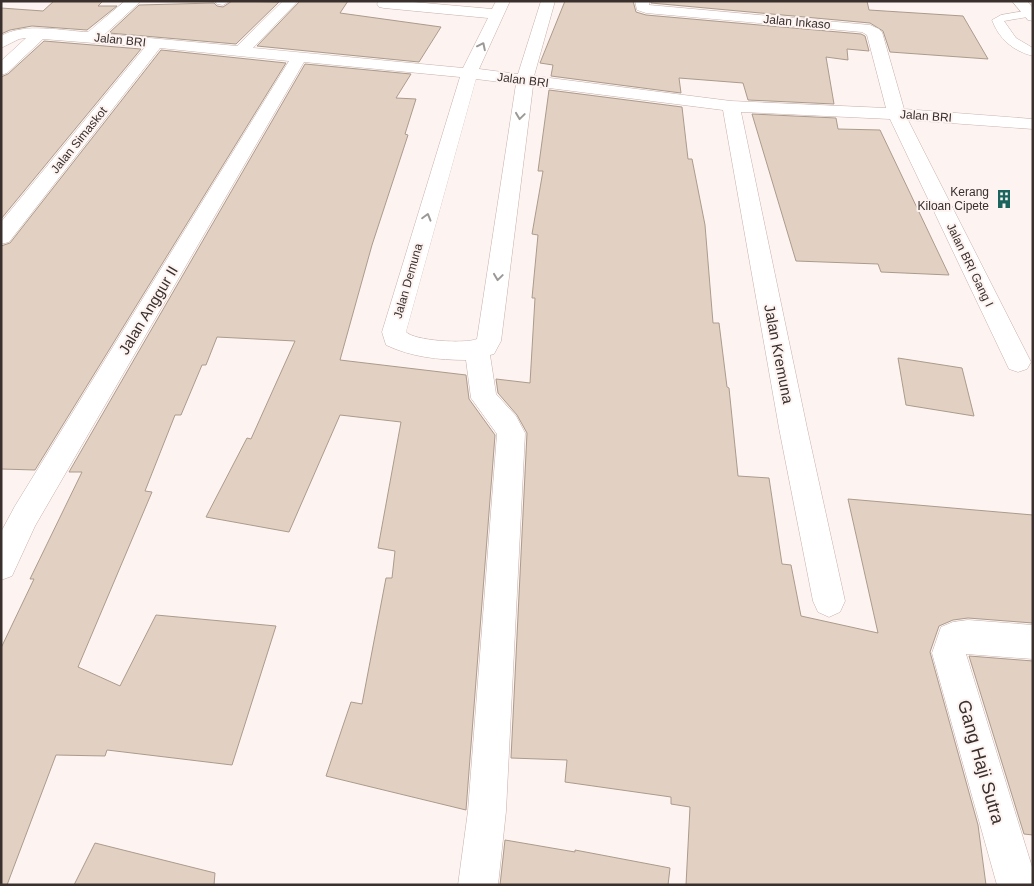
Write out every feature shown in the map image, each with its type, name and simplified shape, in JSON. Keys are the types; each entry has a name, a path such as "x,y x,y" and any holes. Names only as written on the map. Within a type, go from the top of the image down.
{"street":[{"path":"92,37 134,1"},
{"path":"240,52 291,1"},
{"path":"478,885 487,811 511,433 506,424 484,398 477,350 485,347 489,341 525,80 548,1"},
{"name":"Jalan Inkaso","path":"642,1 642,7 646,9 870,30 874,32 896,114"},
{"path":"1019,1 1031,15"},
{"path":"384,4 500,8"},
{"name":"Jalan Demuna","path":"477,350 438,350 401,343 395,339 394,332 469,73 500,8"},
{"name":"Jalan BRI","path":"8,32 92,37 469,73 731,106 896,114 1033,124"},
{"path":"1,70 39,34"},
{"name":"Jalan Simaskot","path":"1,237 156,43"},
{"name":"Jalan Anggur II","path":"1,565 13,516 299,57"},
{"name":"Jalan Kremuna","path":"731,106 793,428 829,601"},
{"name":"Jalan BRI Gang I","path":"896,114 1018,362"},
{"name":"Gang Haji Sutra","path":"1017,885 949,653 953,639 968,637 1033,642"}],"lane":[{"path":"1031,15 1004,17 998,20 1000,27 1008,38 1016,45 1033,52"}],"building":[{"path":"54,1 103,1 98,6 117,6 87,30 32,26 10,30 1,34 1,8 43,11"},
{"path":"232,1 279,2 236,44 109,33 139,5 214,3 217,6 223,7"},
{"path":"300,1 348,1 340,13 441,27 419,62 257,46"},
{"path":"565,1 633,1 636,12 646,15 861,34 865,36 869,51 847,49 848,60 826,57 834,104 748,100 743,83 679,78 681,93 551,76 553,65 540,63"},
{"path":"651,1 867,1 869,10 963,16 988,59 890,52 883,31 870,23 651,3"},
{"path":"44,41 141,49 1,219 1,77 8,74"},
{"path":"161,50 286,63 35,470 1,469 1,246 10,243"},
{"path":"305,64 411,74 396,98 416,99 405,134 408,135 372,245 340,360 466,375 469,399 495,435 466,810 326,776 351,702 362,704 386,578 392,578 395,551 378,548 401,422 340,415 289,532 206,517 247,438 251,439 295,341 217,337 206,365 202,365 181,415 175,415 145,491 152,492 78,667 120,686 156,615 276,626 232,765 107,750 105,756 56,755 7,885 1,885 1,648 34,579 30,579 82,472 69,472"},
{"path":"549,90 682,107 688,159 692,159 705,225 713,323 719,323 727,387 729,388 738,476 769,478 782,564 791,565 801,616 878,633 848,499 1033,515 1033,623 968,618 953,620 939,626 930,652 978,825 986,885 686,885 690,807 671,804 671,797 565,782 567,760 511,758 527,433 517,415 498,393 496,379 530,383 535,298 532,298 538,235 532,234 543,171 538,171"},
{"path":"752,114 836,118 838,129 880,130 949,275 881,272 878,264 796,261"},
{"path":"898,358 962,368 974,416 906,405"},
{"path":"969,656 1033,661 1033,835 1024,834"},
{"path":"505,840 575,852 575,850 670,868 668,885 500,885"},
{"path":"95,843 215,873 214,885 74,885"}],"place":[{"name":"Kerang Kiloan Cipete","path":"1004,199"}]}
